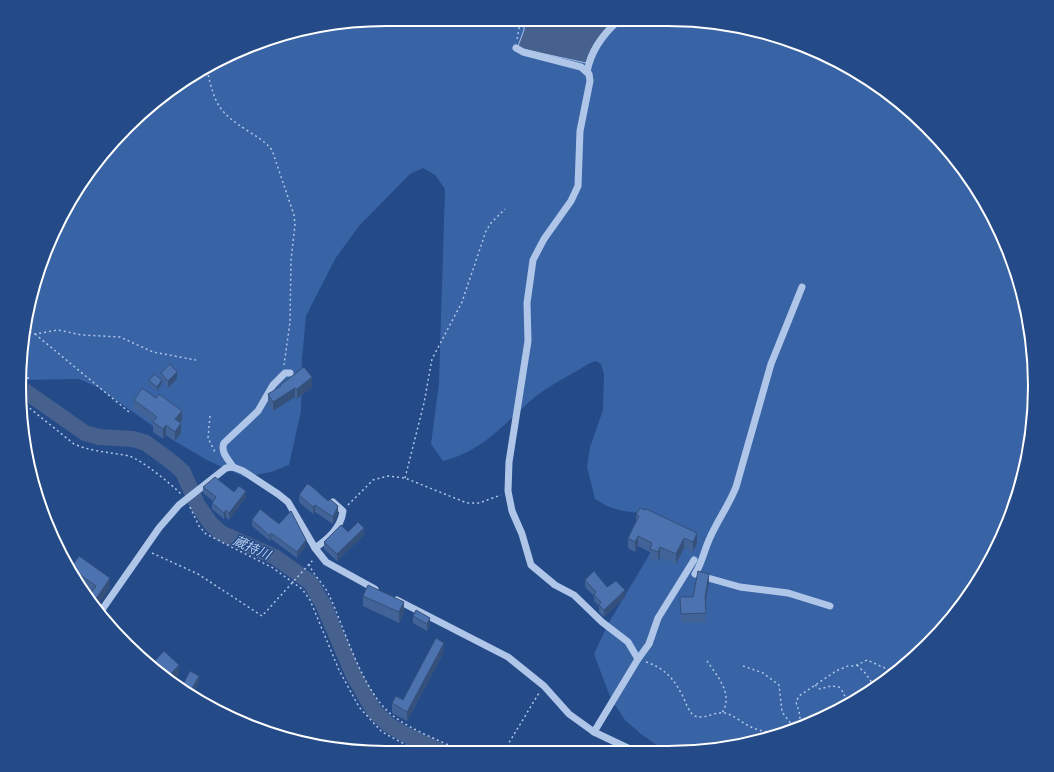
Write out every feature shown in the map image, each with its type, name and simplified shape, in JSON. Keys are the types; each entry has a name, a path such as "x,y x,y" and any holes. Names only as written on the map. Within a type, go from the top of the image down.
{"street":[{"path":"613,26 602,36 588,65 587,72 590,81 580,131 578,186 571,201 544,239 533,260 527,303 528,341 509,462 508,491 512,511 522,534 531,565 555,585 574,595 593,614 628,642 638,658"},
{"path":"516,48 523,52 581,67 587,72"},
{"path":"695,574 700,566 709,540 733,493 753,430 770,364 802,287"},
{"path":"233,467 224,453 222,447 224,443 258,411 273,385 287,373"},
{"path":"103,609 159,528 186,500 226,468 233,467 243,471 288,502 319,555 326,562 382,592"},
{"path":"315,548 335,531 340,523 343,511 333,502"},
{"path":"594,732 638,658 649,644 658,618 694,560"},
{"path":"687,571 740,587 788,593 830,606"},
{"path":"388,596 508,657 544,686 569,714 594,732 618,746"}],"path":[{"path":"516,48 514,46 520,26"},
{"path":"208,73 211,88 221,110 229,119 266,142 272,150 294,214 295,226 292,260 290,322 284,362 287,373"},
{"path":"406,478 435,352 462,302 486,231 491,223 505,209"},
{"path":"35,334 58,330 82,335 120,337 154,352 196,360"},
{"path":"30,332 35,334 129,412"},
{"path":"27,406 74,444 84,449 130,457 155,472 177,490 186,500 199,526 206,534 273,568 302,589 310,600 339,670 359,707 382,732 408,746"},
{"path":"210,416 208,438 216,454"},
{"path":"343,511 372,480 388,476 406,478 467,503 479,503 508,491"},
{"path":"145,550 198,574 262,616 319,555"},
{"path":"309,564 328,593 368,683 391,715 405,724 450,746"},
{"path":"638,658 660,667 682,693 690,711 695,715 700,717 722,713 750,726 769,732"},
{"path":"800,721 801,715 796,702 799,696 836,670 857,665 867,660 889,670"},
{"path":"707,661 726,693 727,701 722,713"},
{"path":"857,665 866,674 871,683"},
{"path":"743,666 763,673 779,685 782,712 791,724"},
{"path":"815,685 820,689 831,686 839,686 844,693 845,699"},
{"path":"507,746 544,686"}],"shaded area":[{"path":"386,26 668,26 715,29 738,33 761,38 806,53 848,74 868,87 887,100 923,131 954,167 967,186 980,206 1001,248 1016,293 1021,316 1025,339 1028,386 1025,433 1021,456 1016,479 1001,524 980,566 967,586 954,605 923,641 887,672 868,685 848,698 806,719 761,734 738,739 715,743 658,746 625,720 611,699 594,654 608,624 658,540 644,513 618,510 595,499 587,467 590,447 603,410 604,374 601,364 596,361 590,363 541,392 493,435 471,450 443,461 431,444 439,383 445,189 435,175 423,168 410,174 359,226 335,259 306,316 302,358 301,411 289,465 271,472 244,477 207,460 176,442 97,387 79,379 26,380 29,339 33,316 38,293 53,248 74,206 100,167 115,149 131,131 167,100 206,74 248,53 270,45 293,38 339,29"},
{"path":"524,26 609,26 591,50 586,63 522,49 518,46"}],"building":[{"path":"170,364 177,372 168,381 161,373"},
{"path":"304,367 312,377 297,389 295,388 273,402 268,394 281,386 280,385"},
{"path":"154,374 162,380 157,387 149,381"},
{"path":"142,388 156,398 159,394 182,411 175,419 181,423 175,432 166,425 163,429 153,422 157,417 134,400"},
{"path":"215,477 234,492 239,486 246,491 229,513 226,510 224,513 212,503 216,497 203,487"},
{"path":"307,484 328,501 330,499 338,506 333,517 315,505 313,507 299,495"},
{"path":"640,508 646,509 697,533 693,542 684,538 676,554 660,547 658,552 650,549 652,543 638,536 635,542 628,538 639,516 636,515"},
{"path":"260,509 279,524 291,511 306,540 297,552 271,533 270,536 252,520"},
{"path":"358,522 364,528 337,554 324,542 341,525 348,532"},
{"path":"79,556 110,578 96,599 91,592 96,586 79,574 73,565"},
{"path":"594,571 607,587 616,581 625,590 604,610 599,605 601,602 594,595 596,592 585,580"},
{"path":"698,571 709,574 705,597 706,613 681,614 680,597 693,597"},
{"path":"368,585 404,602 399,612 363,596"},
{"path":"416,610 430,618 427,624 413,616"},
{"path":"436,638 444,643 407,712 392,703 396,696 403,700"},
{"path":"164,651 179,665 170,674 154,661"},
{"path":"190,671 199,676 192,689 183,683"}],"waterway":[{"name":"蔵持川","path":"26,392 85,433 99,437 133,439 146,443 183,472 197,504 211,524 221,533 275,557 310,582 323,604 354,676 374,711 389,725 429,746"}]}
